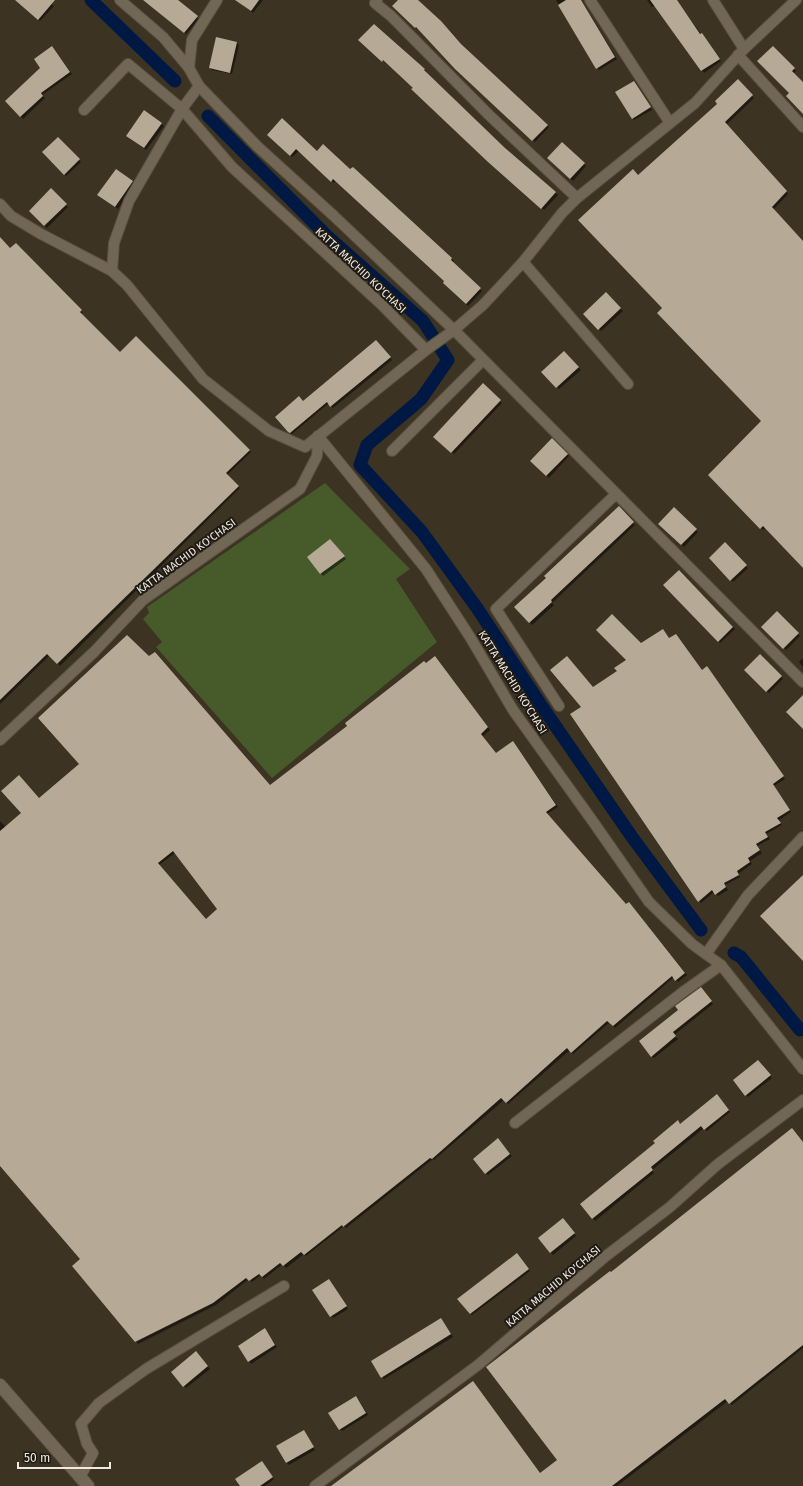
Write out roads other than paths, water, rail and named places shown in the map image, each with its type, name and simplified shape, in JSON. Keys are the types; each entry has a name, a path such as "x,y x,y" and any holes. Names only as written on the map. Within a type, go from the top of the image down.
{"street":[{"name":"KATTA MACHID KO'CHASI","path":"120,0 163,37 189,68 199,86 258,147 334,216 454,330 803,682"},
{"path":"189,68 192,40 217,0"},
{"path":"377,0 374,3 391,16 489,114 577,198"},
{"path":"590,0 670,123"},
{"path":"714,0 741,52 803,127"},
{"path":"0,204 11,216 41,234 112,271 127,285 203,379 269,431 305,447 426,350 454,330 483,305 523,262 562,213 577,198 695,103 741,52 796,0"},
{"name":"KATTA MACHID KO'CHASI","path":"84,110 128,64 182,109 232,168 381,304 426,350"},
{"path":"112,271 114,243 129,201 182,109 199,86"},
{"path":"523,262 628,384"},
{"path":"392,451 483,360"},
{"name":"KATTA MACHID KO'CHASI","path":"0,740 94,652 142,600 300,489 317,456 318,436"},
{"name":"KATTA MACHID KO'CHASI","path":"318,436 426,569 470,637 513,710 649,902 692,944 721,965 803,1069"},
{"path":"559,706 496,609 616,494"},
{"path":"706,954 748,895 803,837"},
{"path":"514,1123 683,992 721,965"},
{"name":"KATTA MACHID KO'CHASI","path":"315,1486 478,1365 606,1256 670,1207 718,1164 803,1100"},
{"path":"80,1476 93,1453 87,1444 81,1424 99,1403 146,1369 284,1286"},
{"path":"0,1384 88,1486"}],"waterway":[{"path":"91,0 175,81"},
{"path":"208,116 326,235 423,321 448,360 421,399 367,445 360,465 422,532 477,608 541,705 632,837 701,930"},
{"path":"734,953 741,957 800,1030"}]}
